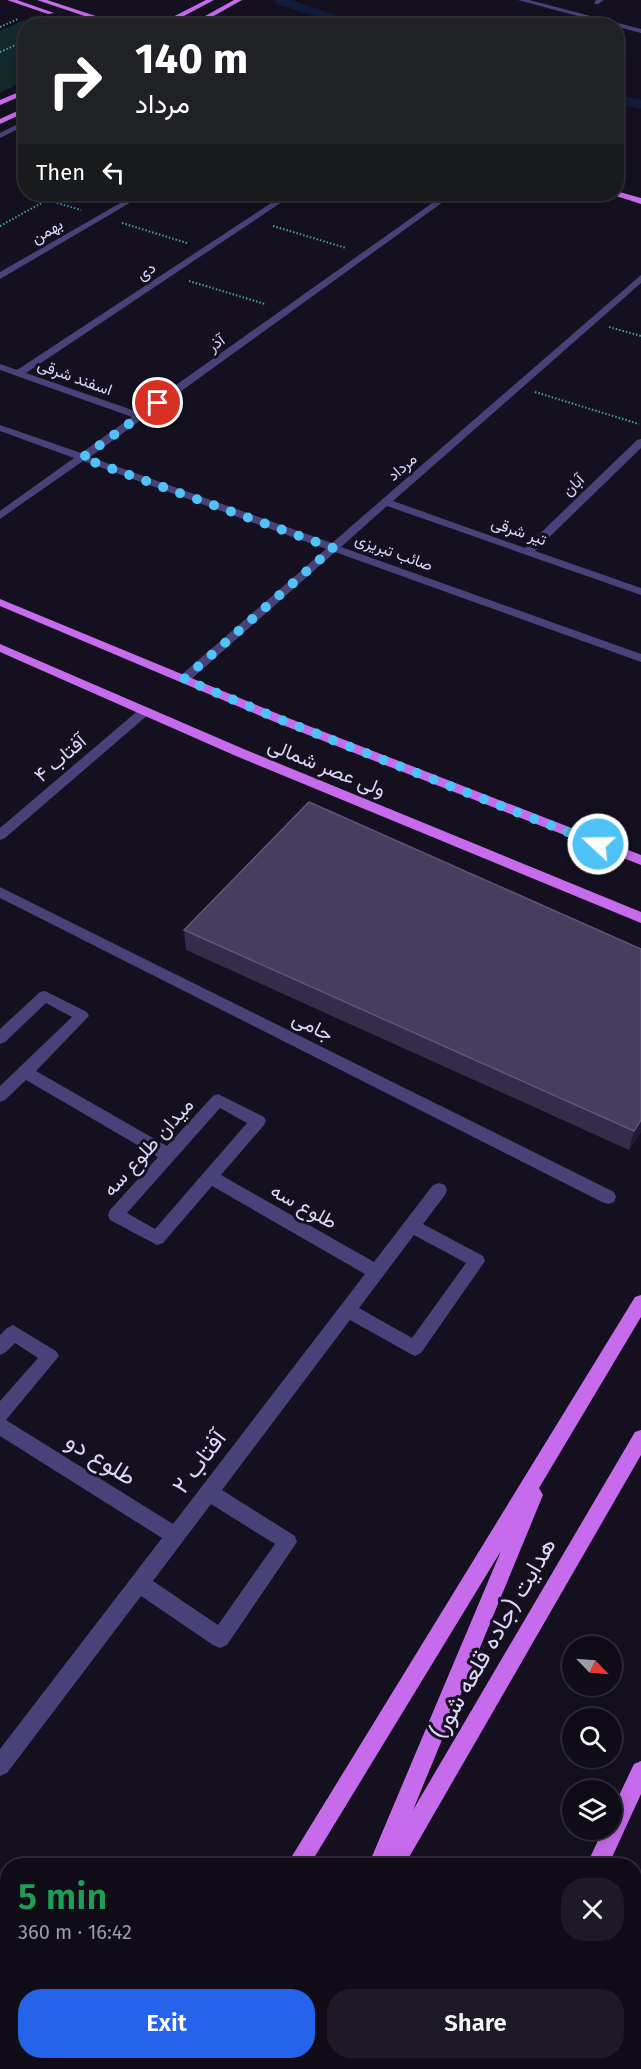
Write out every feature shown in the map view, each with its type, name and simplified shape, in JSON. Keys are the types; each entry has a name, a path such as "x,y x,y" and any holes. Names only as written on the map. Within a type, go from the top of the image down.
{"main road":[{"path":"10,0 57,15"},
{"path":"40,0 97,18"},
{"path":"174,18 211,0"},
{"path":"205,18 239,0"},
{"path":"0,104 18,95"},
{"path":"0,122 18,113"},
{"path":"624,196 641,201"},
{"name":"ولی عصر شمالی","path":"0,602 279,719 641,860"},
{"name":"ولی عصر شمالی","path":"0,648 641,918"},
{"path":"302,1858 641,1302"},
{"name":"هدایت (جاده قلعه شور)","path":"397,1858 641,1438"},
{"path":"382,1858 552,1451"},
{"path":"601,1858 641,1772"}],"street":[{"path":"521,0 591,18"},
{"path":"624,27 641,31"},
{"path":"0,136 18,126"},
{"name":"بهمن","path":"0,276 129,201"},
{"name":"دی","path":"19,373 280,201"},
{"name":"آذر","path":"0,516 440,201"},
{"name":"مرداد","path":"184,679 641,278"},
{"name":"اسفند شرقی","path":"0,367 139,416"},
{"name":"صائب تبریزی","path":"0,428 641,658"},
{"name":"آبان","path":"527,552 641,442"},
{"name":"تیر شرقی","path":"385,502 641,592"},
{"name":"آفتاب ۴","path":"0,835 145,711"},
{"name":"جامی","path":"0,892 608,1197"},
{"path":"0,1038 45,996 82,1016 0,1096"},
{"path":"25,1072 169,1155"},
{"name":"میدان طلوع سه","path":"218,1100 258,1121 210,1177 158,1239 116,1215 218,1100"},
{"name":"طلوع سه","path":"210,1177 377,1272"},
{"name":"آفتاب ۲","path":"0,1766 440,1190"},
{"path":"348,1311 415,1348 477,1262 412,1226"},
{"path":"0,1347 13,1333 50,1356 0,1414"},
{"name":"طلوع دو","path":"0,1426 176,1536"},
{"path":"139,1583 220,1638 288,1542 209,1492"}],"path":[{"path":"0,52 18,44"},
{"path":"0,226 45,201"},
{"path":"50,201 207,249"},
{"path":"252,219 366,254"},
{"path":"168,275 286,311"},
{"path":"591,321 641,336"},
{"path":"517,387 641,424"}],"green space":[{"path":"36,15 45,18 29,18"},
{"path":"18,23 18,84 0,93 0,31"}],"building":[{"path":"309,802 641,949 641,1120 634,1131 184,930"}],"waterway":[{"path":"281,1 336,18"},
{"path":"624,100 641,105"}],"route":[{"path":"158,403 82,458 333,548 184,679 279,719 598,844"}]}
